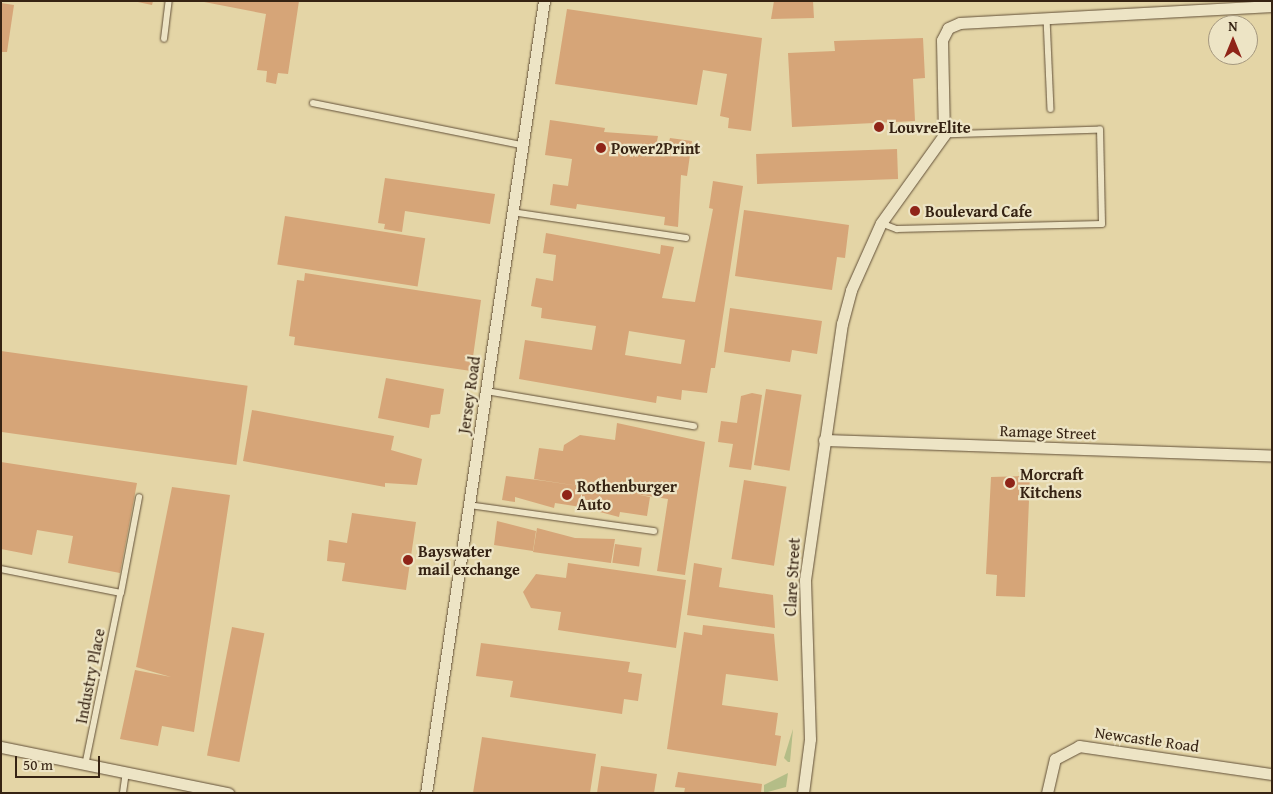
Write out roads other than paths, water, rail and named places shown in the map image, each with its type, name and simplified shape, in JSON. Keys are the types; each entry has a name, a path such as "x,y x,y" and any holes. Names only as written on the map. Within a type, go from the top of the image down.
{"street":[{"name":"Jersey Road","path":"426,793 544,1"},
{"path":"944,135 942,40 948,28 960,22 1272,6"},
{"name":"Clare Street","path":"803,793 810,739 805,580 835,364 851,290 881,223 944,135"},
{"name":"Ramage Street","path":"824,440 1272,456"},
{"name":"Newcastle Road","path":"1047,793 1055,759 1078,746 1272,774"},
{"path":"1,747 228,793"}],"lane":[{"path":"164,39 169,1"},
{"path":"1047,18 1050,109"},
{"path":"313,103 522,145"},
{"path":"881,223 898,229 1102,224 1100,130 944,135"},
{"path":"512,212 686,238"},
{"path":"486,391 694,426"},
{"name":"Industry Place","path":"86,764 139,498"},
{"path":"469,505 654,531"},
{"path":"1,569 120,594"},
{"path":"123,793 126,772"}],"place":[{"name":"LouvreElite","path":"879,127"},
{"name":"Power2Print","path":"601,148"},
{"name":"Boulevard Cafe","path":"915,211"},
{"name":"Morcraft Kitchens","path":"1010,483"},
{"name":"Rothenburger Auto","path":"567,495"},
{"name":"Bayswater mail exchange","path":"408,560"}]}
